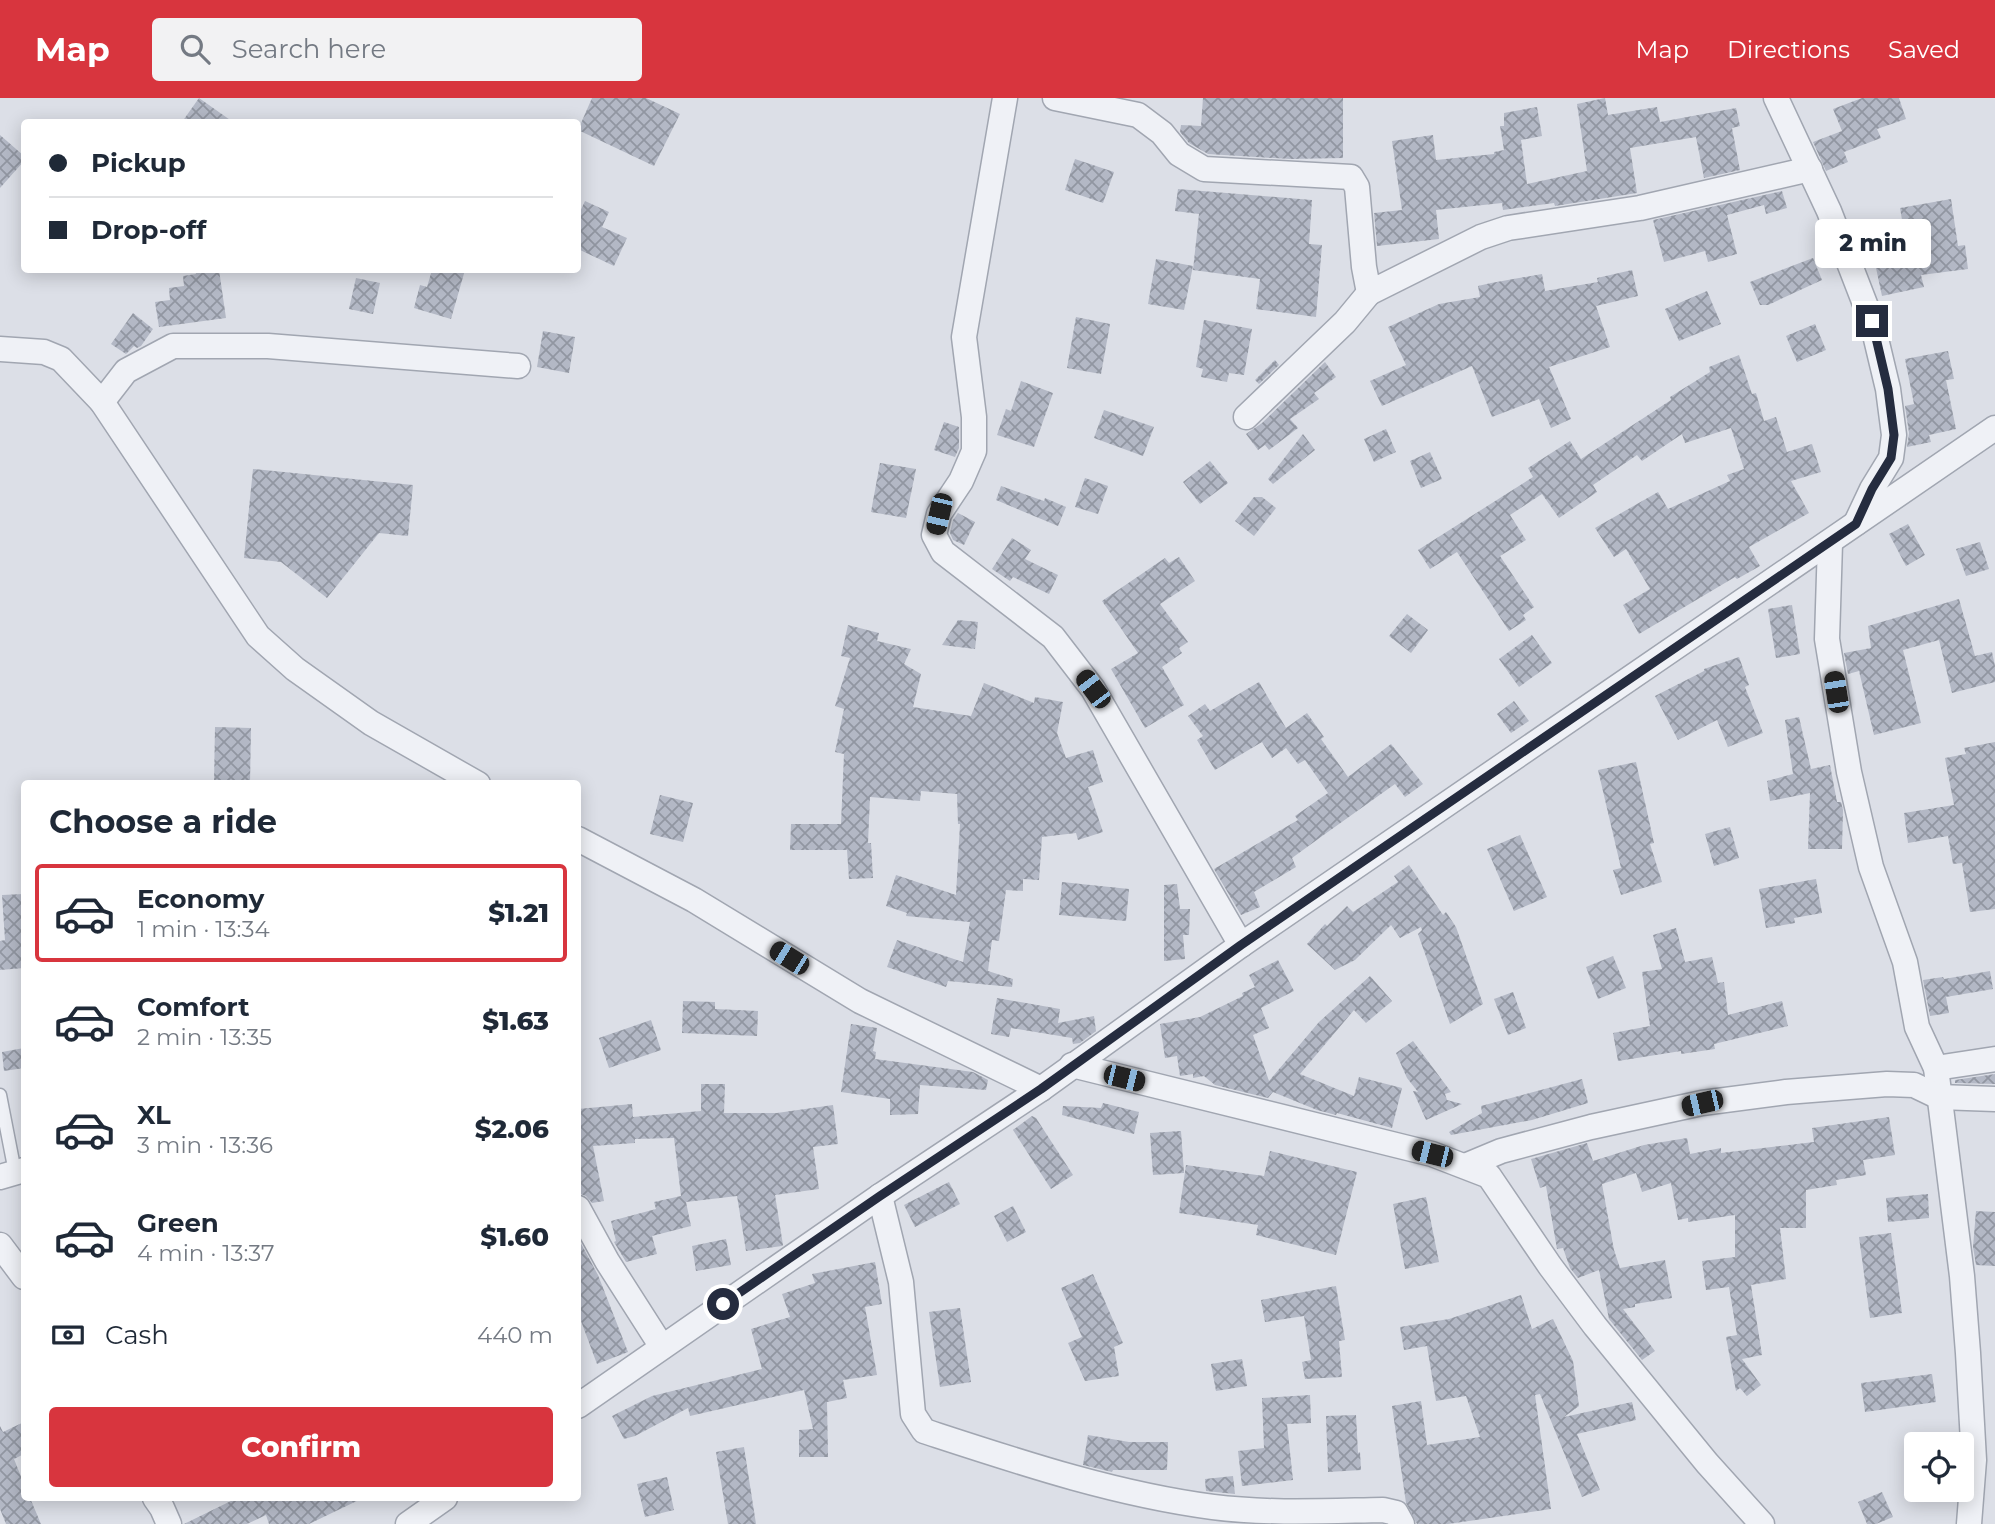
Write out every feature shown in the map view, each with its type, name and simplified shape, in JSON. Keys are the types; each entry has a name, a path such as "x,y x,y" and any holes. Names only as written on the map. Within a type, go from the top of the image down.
{"street":[{"path":"1005,98 964,337 974,417 974,451 961,481 939,514 934,535 943,552 1054,637 1093,689 1241,945"},
{"path":"1055,98 1138,115 1162,133 1179,155 1204,169 1351,177 1357,187 1369,293"},
{"path":"1776,98 1810,169 1872,321 1888,389 1894,435 1891,458 1872,489 1856,524"},
{"path":"1246,417 1345,322 1369,293 1481,237 1508,229 1640,208 1810,169"},
{"path":"102,402 125,371 173,346 268,346 518,366"},
{"path":"0,349 44,352 61,359 102,402 258,636 295,669 372,723 471,780"},
{"path":"581,1404 880,1196 1041,1089 1241,945 1995,428"},
{"path":"1830,543 1827,639 1849,772 1871,867 1905,962 1917,1027 1936,1068 1962,1276 1968,1353 1974,1460 1969,1524"},
{"path":"581,841 694,900 860,1001 1041,1089"},
{"path":"1936,1068 1995,1059"},
{"path":"1072,1066 1432,1154 1489,1176 1550,1266 1595,1326 1707,1463 1762,1524"},
{"path":"1465,1166 1501,1151 1591,1128 1702,1103 1786,1092 1887,1084 1914,1085 1939,1097 1995,1099"},
{"path":"880,1196 901,1282 913,1414 924,1431 1056,1474 1178,1502 1276,1511 1383,1510 1396,1513 1402,1524"},
{"path":"581,1213 607,1261 662,1347"},
{"path":"0,1245 21,1273"},
{"path":"157,1501 169,1524"},
{"path":"408,1524 441,1501"}],"lane":[{"path":"0,1095 13,1173"}],"building":[{"path":"199,98 229,119 184,119"},
{"path":"592,98 646,98 680,114 654,166 581,131 581,123"},
{"path":"1203,98 1343,98 1343,158 1290,159 1208,154 1189,143 1180,132 1181,125 1201,126"},
{"path":"1605,98 1608,115 1657,107 1660,122 1736,108 1740,126 1732,128 1740,170 1704,178 1696,137 1630,148 1637,193 1555,206 1554,203 1503,210 1502,203 1436,210 1439,239 1377,246 1374,213 1402,210 1392,141 1433,135 1436,160 1494,154 1504,150 1500,126 1504,126 1504,113 1537,107 1542,136 1521,140 1527,184 1587,171 1577,104"},
{"path":"1862,98 1899,98 1906,119 1877,129 1881,138 1844,152 1848,162 1826,171 1813,142 1842,131 1833,109"},
{"path":"0,135 21,153 21,164 0,188"},
{"path":"1075,159 1114,172 1103,203 1065,190"},
{"path":"1178,189 1312,200 1309,244 1322,245 1316,317 1256,309 1260,279 1193,270 1199,214 1175,211"},
{"path":"1782,191 1787,208 1766,214 1764,205 1727,215 1737,254 1708,262 1705,251 1664,262 1653,220"},
{"path":"1951,199 1958,246 1965,245 1968,269 1921,275 1924,287 1882,296 1876,268 1909,261 1900,208"},
{"path":"585,201 609,212 602,227 627,238 614,266 581,250 581,210"},
{"path":"1813,258 1822,280 1768,305 1760,305 1750,282"},
{"path":"1156,259 1193,266 1184,310 1148,304"},
{"path":"1632,270 1638,296 1596,306 1610,347 1549,367 1571,419 1551,428 1539,399 1492,417 1472,366 1382,406 1370,381 1406,365 1388,327 1439,304 1480,297 1478,286 1542,274 1545,291 1598,282 1597,278"},
{"path":"219,273 226,318 159,327 155,302 170,300 169,288 184,286 183,276"},
{"path":"431,273 464,273 451,319 414,308 420,285 427,287"},
{"path":"356,278 380,283 373,314 349,309"},
{"path":"1707,291 1721,324 1679,341 1665,309"},
{"path":"133,313 153,329 141,346 134,346 126,354 111,344"},
{"path":"1076,317 1110,324 1101,374 1067,368"},
{"path":"1204,320 1252,329 1244,375 1229,373 1227,382 1201,377 1203,369 1196,367"},
{"path":"1815,324 1826,350 1797,362 1786,336"},
{"path":"543,331 575,337 569,373 537,367"},
{"path":"1948,351 1954,379 1946,380 1956,429 1929,435 1931,442 1907,447 1909,433 1905,406 1914,404 1905,359"},
{"path":"1739,355 1752,394 1756,393 1764,421 1776,417 1787,452 1812,444 1821,472 1791,481 1809,513 1749,547 1760,566 1737,579 1735,577 1639,634 1623,605 1650,589 1626,549 1614,557 1595,528 1658,492 1668,509 1730,481 1727,475 1744,469 1731,428 1685,443 1682,434 1642,461 1637,455 1593,485 1597,492 1559,518 1542,494 1510,515 1526,540 1500,556 1534,607 1523,615 1526,620 1509,631 1457,552 1430,569 1418,550 1533,477 1528,468 1570,441 1581,459 1710,372 1709,367"},
{"path":"1275,360 1279,365 1259,384 1255,380"},
{"path":"1325,362 1336,377 1314,393 1319,399 1290,419 1298,428 1269,450 1265,445 1258,450 1246,434 1262,423"},
{"path":"1021,381 1053,393 1034,447 997,435 1006,409 1011,411"},
{"path":"1104,410 1154,427 1143,456 1094,438"},
{"path":"944,422 959,427 959,448 955,457 934,450"},
{"path":"1386,429 1396,452 1374,462 1364,439"},
{"path":"1303,434 1315,450 1273,484 1268,479"},
{"path":"1430,452 1442,479 1421,488 1410,461"},
{"path":"1210,461 1228,483 1200,504 1183,482"},
{"path":"880,463 916,469 906,518 871,512"},
{"path":"253,469 413,485 408,536 379,533 327,598 281,562 244,558"},
{"path":"1085,478 1108,486 1098,514 1075,507"},
{"path":"1001,486 1044,501 1045,498 1066,507 1058,526 996,500"},
{"path":"1254,497 1262,497 1276,508 1254,536 1235,521"},
{"path":"958,513 975,522 964,545 953,540 950,533"},
{"path":"1908,524 1925,555 1906,566 1889,534"},
{"path":"1012,538 1031,550 1025,559 1058,575 1049,594 1013,577 1010,581 992,569"},
{"path":"1980,542 1989,569 1966,576 1956,549"},
{"path":"1179,557 1195,581 1160,604 1188,642 1179,648 1182,653 1162,667 1184,705 1145,728 1111,669 1138,653 1102,601 1165,558 1169,563"},
{"path":"1959,599 1975,656 1992,652 1995,682 1952,693 1939,640 1903,650 1921,723 1874,735 1859,671 1848,674 1844,653 1871,648 1868,626"},
{"path":"1792,605 1800,654 1776,658 1768,609"},
{"path":"1407,614 1428,630 1411,653 1389,636"},
{"path":"958,620 978,622 975,649 942,645"},
{"path":"848,625 879,633 877,641 911,649 904,664 921,674 913,707 971,716 984,683 1034,703 1035,697 1063,702 1057,733 1066,758 1093,750 1103,782 1088,787 1103,832 1078,840 1076,833 1042,837 1039,880 1023,879 1023,891 1006,890 999,941 992,940 988,971 1013,979 1012,987 948,981 946,987 887,967 897,940 963,962 970,922 906,916 907,913 886,906 896,875 956,895 960,824 957,794 921,791 920,801 870,797 868,843 871,843 873,878 849,879 847,850 790,850 791,824 841,824 844,754 835,752 844,709 835,706 850,658 841,656"},
{"path":"1532,635 1552,663 1519,687 1499,659"},
{"path":"1739,657 1749,685 1745,687 1763,733 1728,747 1717,720 1678,740 1655,696 1704,669"},
{"path":"1259,682 1286,728 1307,713 1324,737 1321,739 1348,777 1391,744 1423,784 1405,797 1395,784 1325,834 1292,858 1296,867 1254,892 1260,907 1241,915 1214,869 1298,820 1295,816 1328,793 1305,760 1298,764 1286,748 1272,758 1262,742 1215,770 1197,740 1203,736 1188,716 1205,704 1210,711"},
{"path":"1514,701 1529,721 1511,733 1497,714"},
{"path":"1799,717 1811,769 1830,765 1837,802 1841,802 1843,810 1842,849 1808,849 1810,793 1770,801 1767,781 1793,774 1785,720"},
{"path":"215,727 251,728 250,780 214,780"},
{"path":"1995,742 1995,909 1970,912 1962,863 1953,864 1948,836 1908,843 1904,813 1954,805 1945,758 1966,754 1964,748"},
{"path":"1636,762 1654,843 1650,844 1662,882 1621,895 1613,870 1621,868 1598,770"},
{"path":"660,795 693,803 683,842 650,834"},
{"path":"1730,827 1739,858 1714,866 1705,834"},
{"path":"1520,835 1547,897 1514,911 1487,849"},
{"path":"1409,865 1443,915 1446,912 1456,927 1483,1004 1450,1024 1418,934 1422,930 1421,927 1400,938 1391,925 1355,960 1335,970 1307,944 1325,924 1327,926 1347,906 1353,912 1398,882 1394,876"},
{"path":"1816,879 1822,913 1794,918 1795,923 1766,928 1759,889"},
{"path":"1062,882 1129,889 1126,921 1059,915"},
{"path":"1177,884 1180,909 1190,909 1189,935 1183,935 1185,959 1164,961 1164,885"},
{"path":"21,894 21,968 0,970 0,941 5,940 2,895"},
{"path":"1676,928 1685,962 1712,957 1718,983 1724,982 1728,1015 1782,1001 1788,1026 1714,1044 1715,1049 1681,1054 1681,1051 1618,1061 1613,1033 1650,1026 1642,972 1662,969 1653,935"},
{"path":"1613,956 1626,988 1598,999 1586,967"},
{"path":"1278,960 1294,991 1261,1008 1269,1028 1253,1035 1269,1081 1319,1022 1370,976 1392,1001 1366,1023 1354,1010 1300,1074 1354,1096 1359,1077 1402,1088 1392,1128 1317,1110 1273,1092 1268,1098 1215,1085 1204,1076 1180,1076 1177,1056 1165,1058 1160,1024 1200,1017 1243,996 1242,993 1255,987 1249,975"},
{"path":"1990,971 1993,989 1946,997 1949,1013 1930,1016 1923,980"},
{"path":"1513,992 1526,1028 1508,1035 1494,999"},
{"path":"997,998 1060,1009 1058,1023 1094,1016 1096,1031 1080,1043 1073,1044 1072,1038 1011,1028 1009,1037 991,1034"},
{"path":"683,1001 715,1002 715,1009 758,1011 757,1036 682,1033"},
{"path":"651,1020 661,1050 609,1068 599,1038"},
{"path":"851,1024 877,1028 873,1051 876,1052 875,1059 973,1072 988,1080 986,1090 920,1085 918,1114 890,1115 890,1099 841,1092"},
{"path":"1413,1041 1451,1092 1445,1094 1447,1100 1462,1104 1426,1120 1413,1091 1418,1092 1407,1078 1396,1053"},
{"path":"21,1049 21,1068 4,1071 2,1052"},
{"path":"1995,1074 1995,1084 1955,1083 1955,1080"},
{"path":"1582,1079 1588,1103 1532,1120 1451,1135 1449,1132 1482,1113 1481,1106"},
{"path":"701,1084 725,1084 724,1113 777,1113 833,1105 838,1144 813,1147 819,1189 775,1195 782,1246 746,1251 737,1196 686,1202 691,1226 652,1236 657,1254 626,1262 614,1242 616,1241 611,1221 656,1209 654,1202 681,1196 674,1138 635,1139 635,1143 593,1146 604,1201 592,1203 581,1194 581,1109 632,1104 633,1117 701,1111"},
{"path":"1103,1103 1139,1112 1134,1134 1062,1115 1063,1106 1101,1108"},
{"path":"1032,1116 1036,1118 1073,1175 1051,1189 1013,1130"},
{"path":"1889,1117 1895,1155 1863,1160 1866,1175 1836,1180 1837,1185 1806,1190 1806,1228 1780,1228 1786,1279 1751,1285 1762,1355 1742,1359 1761,1385 1747,1396 1740,1388 1736,1391 1726,1337 1737,1335 1729,1287 1706,1290 1702,1261 1735,1257 1735,1215 1688,1222 1688,1218 1678,1220 1671,1183 1642,1192 1636,1173 1602,1184 1620,1268 1665,1260 1672,1298 1635,1304 1635,1307 1623,1309 1655,1351 1642,1360 1609,1319 1599,1270 1578,1278 1570,1268 1563,1248 1557,1249 1546,1186 1540,1188 1531,1159 1587,1143 1593,1161 1644,1145 1687,1138 1690,1154 1721,1148 1721,1153 1814,1142 1812,1128"},
{"path":"1181,1131 1184,1173 1153,1175 1150,1133"},
{"path":"1270,1151 1357,1172 1336,1255 1256,1235 1258,1225 1179,1213 1186,1165 1264,1176"},
{"path":"949,1182 960,1204 915,1227 904,1205"},
{"path":"1928,1194 1929,1218 1888,1222 1886,1198"},
{"path":"1426,1197 1439,1262 1405,1269 1393,1204"},
{"path":"1013,1206 1026,1232 1007,1242 994,1216"},
{"path":"1976,1211 1995,1212 1995,1266 1976,1265 1973,1247"},
{"path":"1891,1233 1902,1313 1870,1318 1859,1237"},
{"path":"726,1239 731,1265 696,1271 692,1246"},
{"path":"581,1244 598,1275 628,1352 597,1364 581,1321"},
{"path":"875,1262 882,1304 865,1307 877,1375 843,1380 847,1398 827,1402 828,1457 799,1457 799,1430 813,1429 804,1390 690,1416 688,1408 624,1439 612,1416 652,1396 762,1369 751,1329 790,1317 782,1294 815,1283 812,1274"},
{"path":"1093,1274 1123,1343 1114,1347 1119,1376 1085,1381 1068,1343 1082,1337 1061,1288"},
{"path":"1336,1286 1345,1340 1339,1341 1342,1377 1305,1379 1302,1362 1311,1360 1304,1316 1265,1322 1261,1300"},
{"path":"1521,1295 1532,1329 1553,1319 1573,1361 1579,1406 1564,1417 1632,1402 1636,1420 1577,1434 1600,1490 1582,1497 1540,1394 1535,1395 1551,1509 1448,1524 1417,1524 1406,1503 1392,1406 1421,1401 1427,1445 1480,1437 1466,1396 1436,1401 1427,1346 1404,1350 1400,1327 1449,1319"},
{"path":"960,1308 971,1382 940,1387 929,1312"},
{"path":"1242,1359 1247,1386 1216,1391 1211,1364"},
{"path":"1932,1374 1936,1402 1865,1412 1861,1383"},
{"path":"1310,1395 1311,1423 1287,1424 1293,1480 1242,1486 1238,1451 1264,1448 1262,1398"},
{"path":"1356,1415 1361,1470 1328,1472 1326,1416"},
{"path":"21,1423 21,1456 14,1459 21,1476 21,1501 31,1501 41,1524 6,1524 0,1509 0,1426 3,1432"},
{"path":"1088,1435 1129,1442 1168,1442 1167,1470 1112,1472 1083,1465"},
{"path":"744,1447 756,1524 728,1524 716,1452"},
{"path":"1233,1476 1235,1494 1206,1491 1205,1479"},
{"path":"667,1477 674,1510 645,1517 637,1484"},
{"path":"1882,1492 1893,1517 1876,1524 1867,1524 1858,1502"},
{"path":"231,1501 357,1501 309,1524 269,1524 266,1515 247,1524 184,1524"}],"route":[{"path":"723,1304 1041,1089 1241,945 1856,524 1872,489 1891,458 1894,435 1888,389 1872,321"}]}
